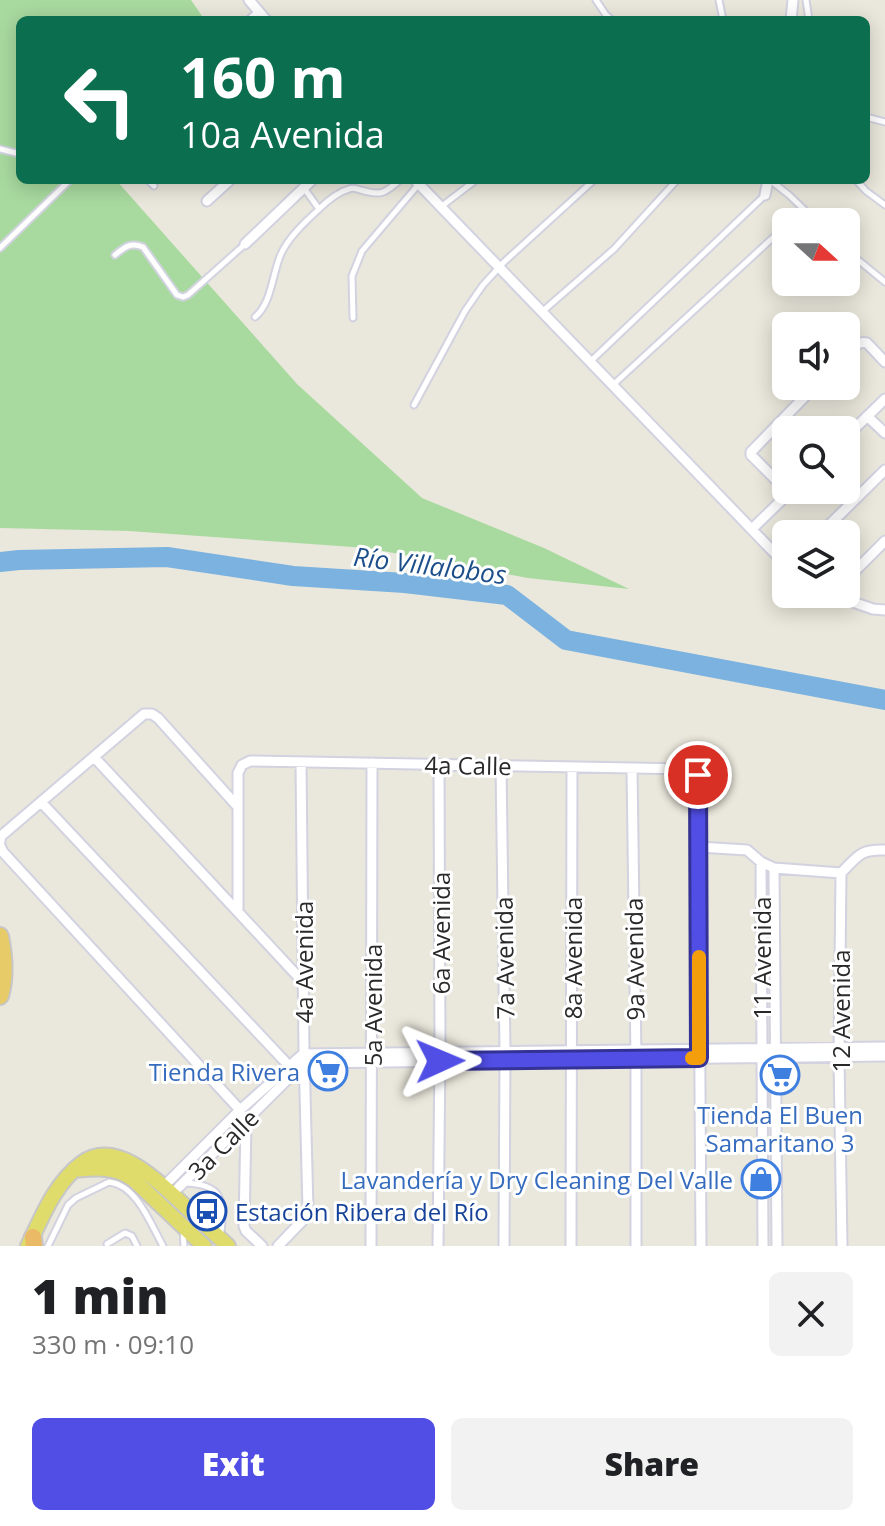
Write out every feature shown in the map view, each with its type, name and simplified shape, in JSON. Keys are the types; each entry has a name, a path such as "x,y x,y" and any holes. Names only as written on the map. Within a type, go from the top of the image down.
{"highway":[{"path":"0,936 4,955 0,996"}],"main road":[{"path":"32,1243 52,1198 74,1170 94,1158 114,1157 138,1166 172,1189 228,1246"},
{"path":"74,1170 101,1168 119,1170 128,1175 204,1246"},
{"path":"141,1186 153,1192 172,1189"},
{"path":"168,1212 165,1206 172,1189"}],"street":[{"path":"249,0 262,16"},
{"path":"207,201 226,184"},
{"path":"245,244 308,184"},
{"path":"419,184 772,550"},
{"path":"765,195 768,184"},
{"path":"860,343 867,343 885,362"},
{"path":"860,423 885,399"},
{"path":"786,416 801,400"},
{"path":"867,416 885,433"},
{"path":"772,430 751,452 772,475"},
{"path":"834,520 885,470"},
{"path":"752,529 776,504"},
{"path":"860,566 885,541"},
{"path":"860,604 885,610"},
{"path":"238,912 238,807 152,714 144,714 1,836 3,852 240,1110 246,1122 244,1226 262,1246"},
{"path":"94,757 304,983"},
{"name":"4a Calle","path":"238,807 238,773 242,765 250,761 688,769 695,770 698,775 699,847"},
{"name":"4a Avenida","path":"278,1246 307,1214 301,762"},
{"name":"5a Avenida","path":"371,1246 372,763"},
{"name":"6a Avenida","path":"438,1246 439,764"},
{"name":"7a Avenida","path":"501,765 504,1246"},
{"name":"8a Avenida","path":"571,1246 572,767"},
{"name":"9a Avenida","path":"632,768 636,1246"},
{"path":"41,802 291,1069"},
{"path":"701,1246 699,847 747,850 774,868 841,873 870,849 885,850"},
{"name":"11 Avenida","path":"761,862 763,1246"},
{"name":"11 Avenida","path":"774,868 777,1246"},
{"name":"12 Avenida","path":"841,873 839,1052 842,1246"},
{"path":"304,1058 839,1052 885,1047"},
{"path":"839,1052 885,1056"},
{"name":"3a Calle","path":"172,1189 240,1110 304,1058"},
{"name":"3a Calle","path":"172,1189 246,1122 291,1069"},
{"path":"172,1189 236,1246"}],"lane":[{"path":"252,16 258,11"},
{"path":"0,248 66,184"},
{"path":"255,317 268,300 283,249 319,209 350,188 374,195 381,194 395,184"},
{"path":"353,318 352,276 362,251 415,184"},
{"path":"441,207 471,184"},
{"path":"414,405 465,311 499,267 590,184"},
{"path":"543,312 614,249 673,184"},
{"path":"774,184 802,208"},
{"path":"860,184 885,205"},
{"path":"304,188 319,209"},
{"path":"591,362 765,195"},
{"path":"613,385 772,239"},
{"path":"115,255 127,245 143,247 177,295 183,297 245,244"},
{"path":"860,261 885,282"},
{"path":"48,1246 68,1205 109,1182 122,1186 133,1196 163,1246"},
{"path":"172,1189 204,1184 217,1195 223,1208 221,1232"},
{"path":"183,1225 184,1246"},
{"path":"107,1244 125,1233 132,1236 137,1246"}],"green space":[{"path":"0,0 191,0 202,16 16,16 16,184 120,184 297,384 422,498 544,548 629,589 528,578 367,548 129,531 0,528"}],"waterway":[{"name":"Río Villalobos","path":"0,562 167,557 293,576 405,583 507,595 566,640 885,700"}],"slow traffic":[{"path":"692,1058 699,1058 699,957"}],"place":[{"name":"Tienda Rivera","path":"328,1071"},
{"name":"Tienda El Buen Samaritano 3","path":"780,1075"},
{"name":"Lavandería y Dry Cleaning Del Valle","path":"761,1179"},
{"name":"Estación Ribera del Río","path":"207,1211"}],"route":[{"path":"440,1061 699,1058 698,775"}]}
